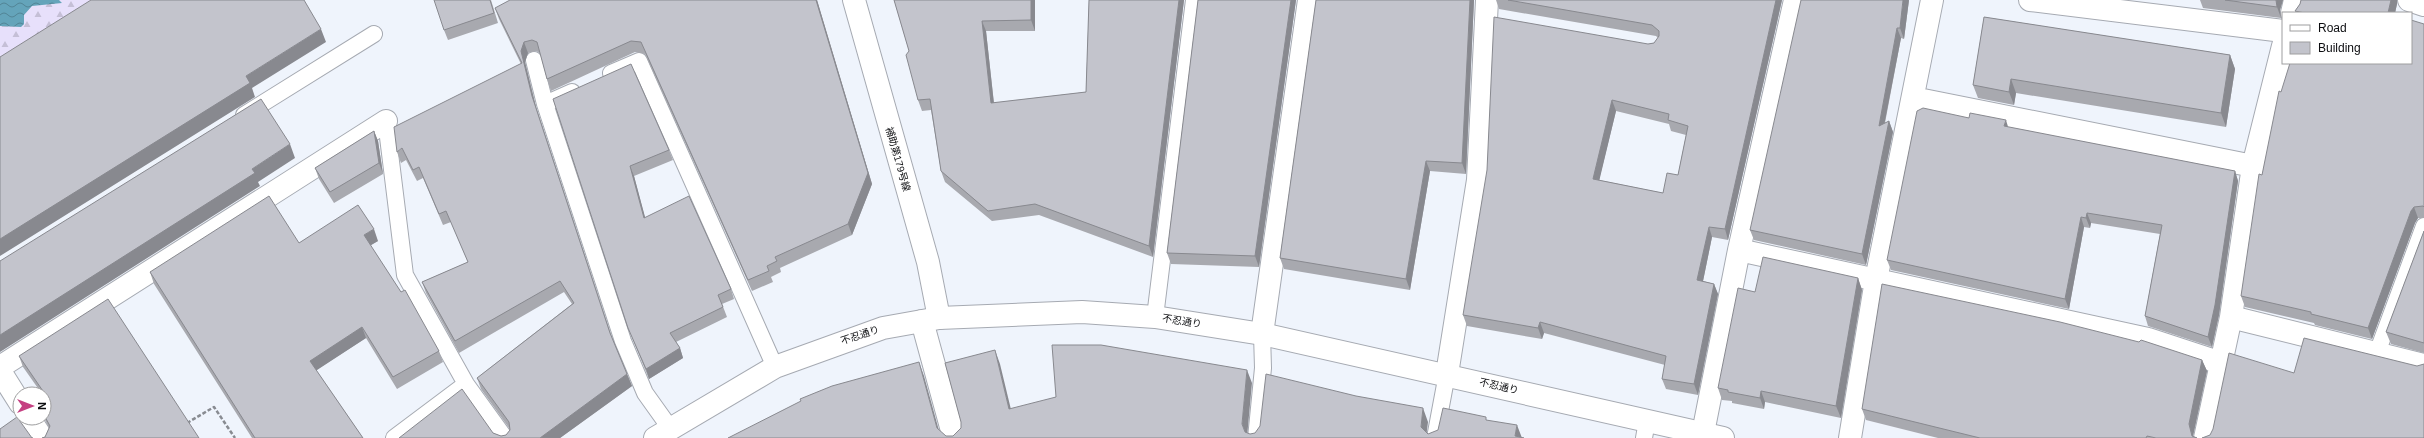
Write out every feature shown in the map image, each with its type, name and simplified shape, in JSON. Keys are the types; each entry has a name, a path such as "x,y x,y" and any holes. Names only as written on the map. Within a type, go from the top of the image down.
{"street":[{"name":"補助第179号線","path":"854,0 928,262 930,320 954,438"},
{"path":"1262,334 1309,0"},
{"path":"1703,433 1739,250 1795,0"},
{"path":"1850,438 1876,280 1932,0"},
{"path":"2030,0 2282,31"},
{"path":"2292,12 2295,0"},
{"path":"2409,0 2424,5"},
{"path":"1447,374 1478,180 1491,11"},
{"path":"2205,438 2231,317 2253,166 2282,50"},
{"path":"1913,98 2253,166"},
{"path":"0,367 386,120"},
{"path":"1739,250 2148,339 2221,363"},
{"name":"不忍通り","path":"663,433 775,367 883,328 930,320 1082,312 1155,317 1262,334 1447,374 1646,430 1703,433 1723,438"},
{"path":"2231,317 2424,365"},
{"path":"0,372 12,391"},
{"path":"34,426 42,438"}],"lane":[{"path":"1155,317 1194,0"},
{"path":"234,121 374,34"},
{"path":"534,60 545,104 622,341 663,433"},
{"path":"545,104 639,61 775,367"},
{"path":"386,120 405,275 466,384 505,438"},
{"path":"2377,353 2424,226"},
{"path":"1256,438 1263,368 1262,334"},
{"path":"1436,438 1447,374"},
{"path":"394,438 466,384"}],"path":[{"path":"182,426 214,407 235,438"}],"green space":[{"path":"0,0 98,0 0,60"}],"water":[{"path":"0,0 59,0 62,3 32,6 24,15 24,24 21,27 0,26"}],"building":[{"path":"91,0 304,0 321,29 246,76 250,83 0,239 0,57"},
{"path":"434,0 490,0 494,13 444,30"},
{"path":"510,0 816,0 868,173 848,224 775,257 777,261 767,266 769,271 748,280 641,42 631,41 547,79 537,42 532,40 524,42 521,51 532,96 610,333 627,374 540,438 399,438 462,389 493,433 501,436 506,435 510,430 509,422 477,378 574,303 560,281 455,341 422,282 468,262 446,211 439,214 419,167 413,170 402,148 397,152 394,127 522,63 495,8"},
{"path":"894,0 1031,0 1031,20 982,21 991,103 1086,92 1089,0 1179,0 1149,246 1035,204 988,211 941,171 930,99 918,100 906,55 909,51"},
{"path":"1198,0 1291,0 1255,256 1167,253"},
{"path":"1316,0 1470,0 1462,163 1426,161 1406,279 1280,258"},
{"path":"1508,0 1776,0 1725,229 1709,227 1697,280 1714,284 1694,384 1662,379 1666,356 1540,322 1538,328 1463,315 1487,170 1494,17 1648,44 1654,43 1659,36 1659,31 1652,25","holes":["1612,100 1669,114 1668,120 1688,126 1678,175 1667,173 1663,193 1593,179"]},
{"path":"1801,0 1903,0 1900,28 1897,28 1879,126 1889,121 1862,254 1750,230"},
{"path":"2225,0 2276,0 2277,7"},
{"path":"2301,0 2391,0 2388,12 2295,11"},
{"path":"1984,17 2230,55 2221,113 2011,79 2009,92 1973,85"},
{"path":"2412,20 2424,24 2424,207 2414,207 2411,211 2368,328 2311,314 2311,312 2241,296 2259,174 2262,175 2279,91 2281,92 2290,64 2412,64"},
{"path":"631,64 669,150 630,166 644,218 689,196 731,289 718,295 723,307 670,333 680,348 646,369 628,328 553,99"},
{"path":"261,99 290,144 252,169 255,173 0,335 0,261"},
{"path":"1923,108 1969,118 1970,113 2006,120 2004,126 2235,171 2215,305 2208,337 2145,316 2162,225 2087,213 2086,218 2081,217 2065,299 1887,260 1917,111"},
{"path":"374,131 379,163 330,192 315,168"},
{"path":"269,196 299,243 358,205 374,229 364,235 401,292 405,290 439,351 393,377 362,327 310,361 363,438 255,438 150,272"},
{"path":"2424,231 2424,343 2386,332"},
{"path":"1763,257 1858,278 1836,406 1761,391 1760,398 1728,392 1728,390 1718,388 1738,288 1755,292"},
{"path":"1882,284 2060,322 2139,342 2141,340 2202,360 2189,424 2192,436 2197,438 2156,438 2147,436 2146,438 1980,438 1862,409"},
{"path":"108,299 199,438 42,438 45,437 50,426 52,426 52,386 39,386 19,356"},
{"path":"2304,338 2417,366 2424,364 2424,438 2202,438 2210,435 2213,429 2229,353 2294,373"},
{"path":"1052,345 1101,345 1247,370 1242,424 1245,432 1250,434 1255,433 1260,426 1266,374 1356,396 1423,408 1421,427 1428,434 1438,430 1443,408 1486,417 1486,420 1517,425 1515,436 1524,438 728,438 801,401 800,399 832,386 919,362 937,428 946,436 953,436 961,428 961,422 945,363 995,350 1009,409 1056,397"},
{"path":"12,421 12,426 23,426 32,438 0,438 0,429"}]}
